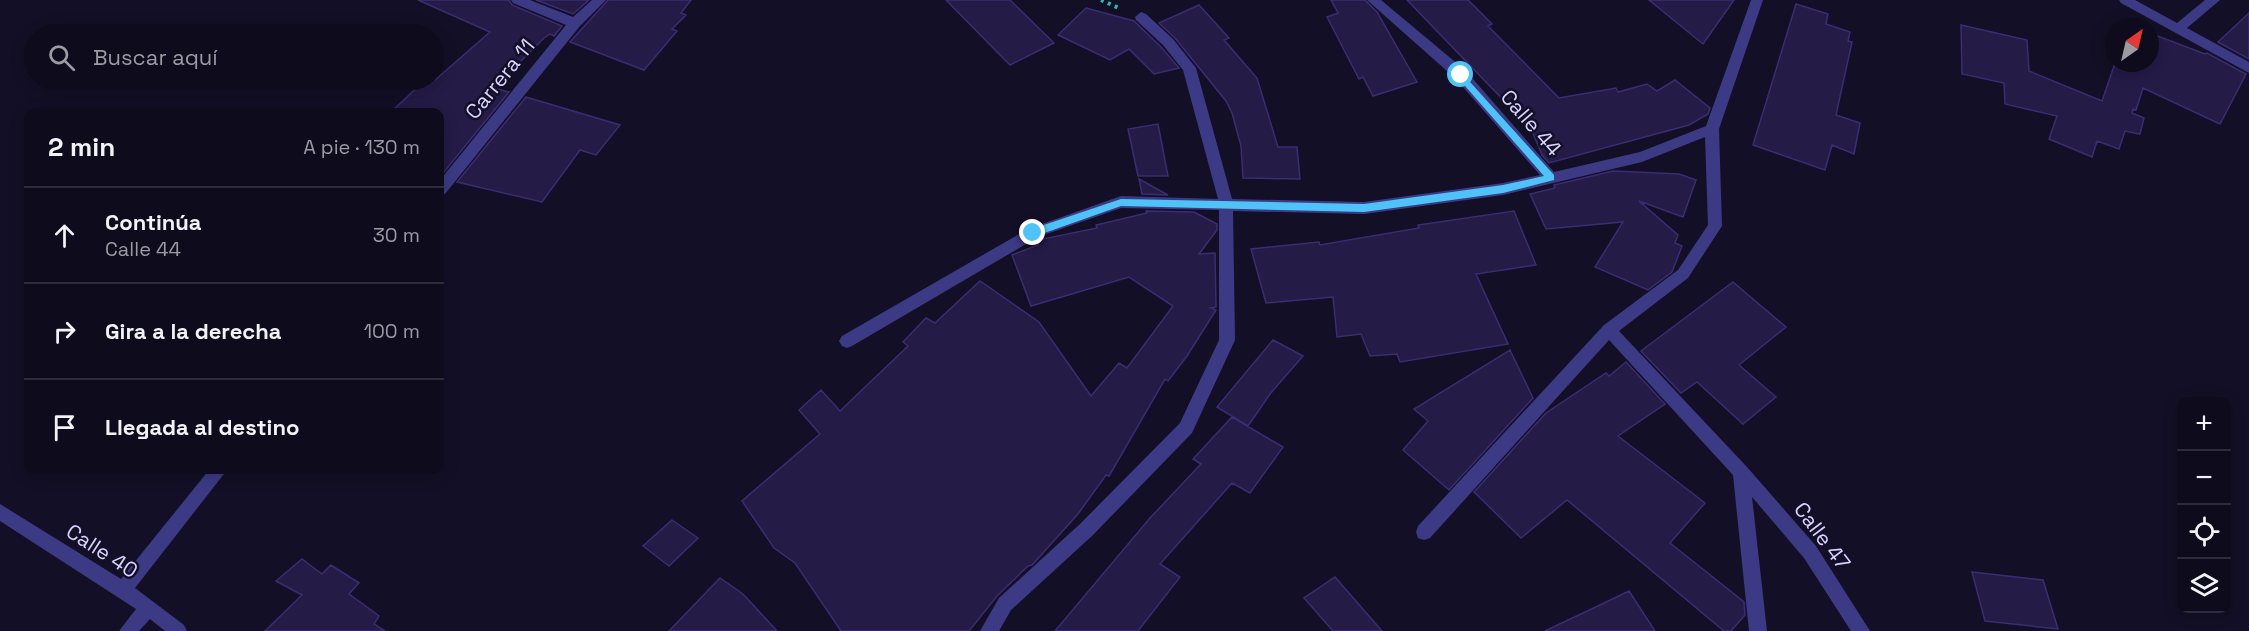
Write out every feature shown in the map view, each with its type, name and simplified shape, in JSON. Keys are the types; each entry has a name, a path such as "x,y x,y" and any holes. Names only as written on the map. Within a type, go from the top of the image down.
{"street":[{"path":"517,0 575,23"},
{"name":"Carrera 11","path":"444,185 575,23 600,0"},
{"name":"Calle 44","path":"1373,0 1461,75 1551,178"},
{"path":"1424,532 1609,330 1683,274 1715,226 1712,129 1757,0"},
{"path":"2125,0 2249,68"},
{"path":"2179,28 2214,0"},
{"path":"989,631 1005,604 1087,530 1186,428 1227,340 1226,203 1189,68 1168,42 1141,17"},
{"path":"848,341 1033,233 1121,202 1364,208 1503,189 1642,157 1712,129"},
{"name":"Calle 47","path":"1609,330 1741,472 1810,552 1861,631"},
{"path":"1741,472 1758,631"},
{"path":"122,591 216,474"},
{"name":"Calle 40","path":"0,512 149,607 178,631"},
{"path":"128,631 149,607"}],"building":[{"path":"418,0 509,0 512,5 562,26 554,36 550,34 544,38 494,88 509,92 444,172 444,108 395,108 414,90 444,90 444,72 490,32"},
{"path":"536,0 589,0 573,14"},
{"path":"608,0 691,0 681,13 686,15 672,29 677,31 644,70 570,42"},
{"path":"946,0 1010,0 1054,43 1010,65"},
{"path":"1331,0 1365,0 1377,12 1417,82 1373,96 1363,77 1359,79 1327,17 1338,13"},
{"path":"1407,0 1468,0 1492,24 1488,26 1559,98 1616,88 1618,92 1647,84 1657,91 1675,80 1710,108 1708,114 1689,125 1549,163 1542,155 1526,116 1514,111"},
{"path":"1649,0 1734,0 1703,44"},
{"path":"1796,4 1828,14 1826,24 1850,32 1848,41 1852,42 1836,115 1860,123 1854,154 1832,145 1825,170 1753,145"},
{"path":"1199,5 1229,38 1224,40 1257,78 1278,147 1297,147 1300,179 1243,178 1241,146 1232,113 1226,101 1175,38 1159,23"},
{"path":"1086,8 1134,21 1179,68 1154,74 1129,49 1110,60 1058,35"},
{"path":"2249,13 2249,59 2218,42"},
{"path":"1961,25 2027,40 2029,71 2102,101 2112,72 2159,72 2159,36 2207,53 2246,74 2220,124 2143,88 2136,110 2133,109 2132,113 2144,118 2140,134 2125,131 2119,149 2097,141 2092,157 2049,139 2057,116 2005,104 2004,83 1962,74"},
{"path":"526,97 620,125 596,155 580,150 542,202 457,182"},
{"path":"1158,124 1168,176 1138,176 1128,129"},
{"path":"1613,171 1679,174 1696,180 1683,217 1639,201 1678,235 1675,243 1682,246 1672,272 1648,290 1595,267 1623,222 1546,229 1530,194 1555,188 1554,185"},
{"path":"1139,179 1168,195 1142,194"},
{"path":"1146,211 1194,212 1217,224 1217,230 1199,254 1215,253 1216,307 1211,308 1216,310 1187,356 1168,381 1165,379 1109,476 1106,475 1078,514 1032,565 1028,566 997,596 969,631 841,631 795,563 774,548 742,501 820,434 799,410 821,390 840,411 908,346 903,342 926,318 935,323 980,281 1039,322 1091,396 1119,363 1127,368 1173,306 1129,277 1031,306 1012,255 1038,245 1038,240 1097,228 1096,225 1147,213"},
{"path":"1514,211 1536,265 1476,274 1508,344 1400,362 1397,354 1370,356 1361,334 1337,337 1333,297 1266,303 1251,249 1319,242 1320,245 1419,228 1418,225"},
{"path":"1733,282 1786,327 1739,365 1776,397 1743,424 1697,382 1681,393 1641,351"},
{"path":"1273,340 1303,356 1270,394 1248,426 1217,407"},
{"path":"1510,350 1533,398 1449,490 1403,450 1428,421 1414,409"},
{"path":"1626,362 1665,404 1618,436 1705,503 1670,543 1744,602 1745,615 1731,631 1724,631 1567,500 1521,538 1474,492 1546,413 1606,373 1609,376"},
{"path":"1232,417 1283,447 1250,493 1232,483 1160,564 1180,577 1138,631 1055,631 1150,518 1201,464 1193,459"},
{"path":"672,520 698,538 669,566 643,546"},
{"path":"302,559 322,574 331,565 359,583 349,594 379,616 374,624 385,631 265,631 302,595 276,581"},
{"path":"1972,572 2043,580 2058,629 1985,621"},
{"path":"1335,577 1382,631 1333,631 1304,598"},
{"path":"720,578 743,594 777,631 669,631"},
{"path":"1629,591 1655,631 1545,631 1602,604"}],"route":[{"path":"1033,233 1121,202 1364,208 1503,189 1551,178 1461,75"}]}
